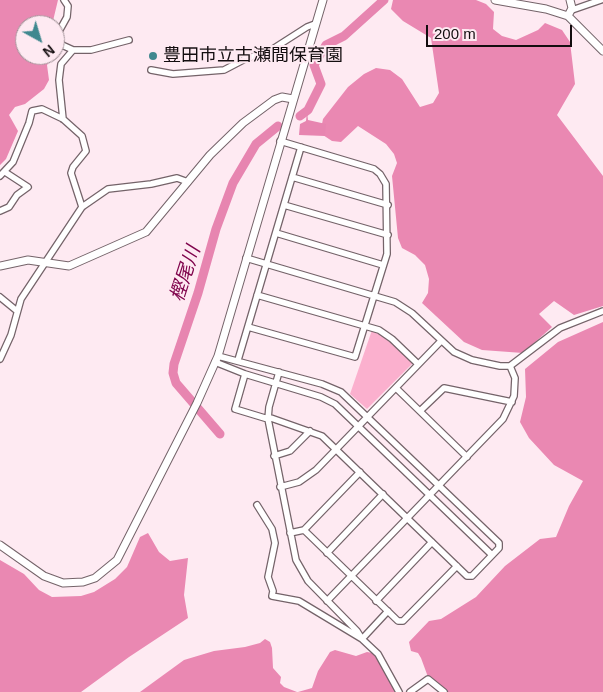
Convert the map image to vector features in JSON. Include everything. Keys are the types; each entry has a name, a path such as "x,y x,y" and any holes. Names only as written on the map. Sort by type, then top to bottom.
{"street":[{"path":"64,0 68,6 67,17 57,38 62,45 73,50 101,49 129,40"},
{"path":"0,545 52,580 63,583 83,582 95,578 117,560 178,440 216,359 323,0"},
{"path":"495,0 519,2 570,13 601,0 603,4"},
{"path":"570,0 570,13 603,51"},
{"path":"151,70 173,74 224,70 245,59 268,52 307,27 315,24"},
{"path":"73,50 62,64 60,80 63,119 65,123 80,133 86,150 73,167 71,173 82,207"},
{"path":"0,266 20,261 45,262 69,266 146,232 216,148 255,112 278,98 293,99"},
{"path":"0,176 6,172 13,162 34,109 42,109 63,119"},
{"path":"248,327 354,357 357,356 383,266 388,235 388,205 386,184 378,172 280,141"},
{"path":"238,360 301,147"},
{"path":"0,211 9,207 17,195 28,187 6,172"},
{"path":"292,177 388,205"},
{"path":"0,359 11,335 17,310 26,290 82,207 108,188 147,185 177,178 188,182"},
{"path":"284,205 388,235"},
{"path":"276,233 383,266"},
{"path":"246,258 375,295 402,306 457,354 472,360 500,366 510,366 560,328 603,311"},
{"path":"257,294 387,334 418,364"},
{"path":"0,296 17,310"},
{"path":"280,487 304,480 441,341"},
{"path":"216,359 238,360 336,389 368,416 499,543 499,548 470,577 322,436 310,430 235,409 244,374"},
{"path":"216,359 244,374 329,400 359,425 492,555"},
{"path":"327,601 503,419 512,402 515,383 510,366"},
{"path":"279,372 268,419 280,487 300,571 357,631 362,639"},
{"path":"396,388 467,457"},
{"path":"420,412 444,388 512,402"},
{"path":"274,456 290,451 310,430"},
{"path":"290,534 304,530 360,472"},
{"path":"327,553 383,494"},
{"path":"256,505 272,529 275,543 268,577 273,591 272,596 299,601 362,639 378,654 399,692"},
{"path":"304,530 398,621 403,621 457,566"},
{"path":"376,601 432,542"},
{"path":"362,639 388,611"},
{"path":"410,692 428,679 444,692"}],"shaded area":[{"path":"0,0 58,0 54,15 15,15 15,65 47,65 49,80 44,89 25,104 15,107 9,115 18,131 6,159 0,165"},
{"path":"393,0 476,0 486,4 494,12 493,29 502,36 516,40 538,30 545,23 562,30 570,42 575,84 557,115 603,176 603,306 574,315 554,301 539,314 552,327 523,353 482,350 464,342 422,303 428,293 429,279 425,265 415,255 402,248 398,238 392,176 397,163 394,154 386,144 358,126 341,142 332,141 323,135 321,129 323,119 348,87 364,74 376,68 390,70 402,79 420,107 433,103 439,93 431,38 403,21 391,9"},
{"path":"307,112 308,120 326,124 325,136 299,135 300,124 306,121"},
{"path":"603,322 603,692 447,692 428,677 421,658 418,653 411,651 409,642 429,621 441,619 476,597 505,566 540,539 556,537 569,506 583,481 554,465 529,438 520,422 526,397 525,369 558,342"},
{"path":"372,330 384,335 414,362 367,409 350,394"},
{"path":"148,533 159,552 170,561 188,558 184,595 188,618 81,692 0,692 0,560 24,574 39,590 52,597 81,596 94,592 115,579 127,567 140,537"},
{"path":"265,639 270,642 273,668 281,677 280,683 284,687 297,692 140,692 184,660 214,651 245,647 260,643"},
{"path":"335,650 356,656 367,652 373,653 397,692 298,692 312,688 318,671 330,652"}],"waterway":[{"name":"樫尾川","path":"300,116 308,110 321,84 314,65 326,45 344,36 384,0"},
{"name":"樫尾川","path":"220,434 176,383 173,373 174,364 198,293 216,229 233,183 256,144 278,126"}],"place":[{"name":"豊田市立古瀬間保育園","path":"153,56"}]}
